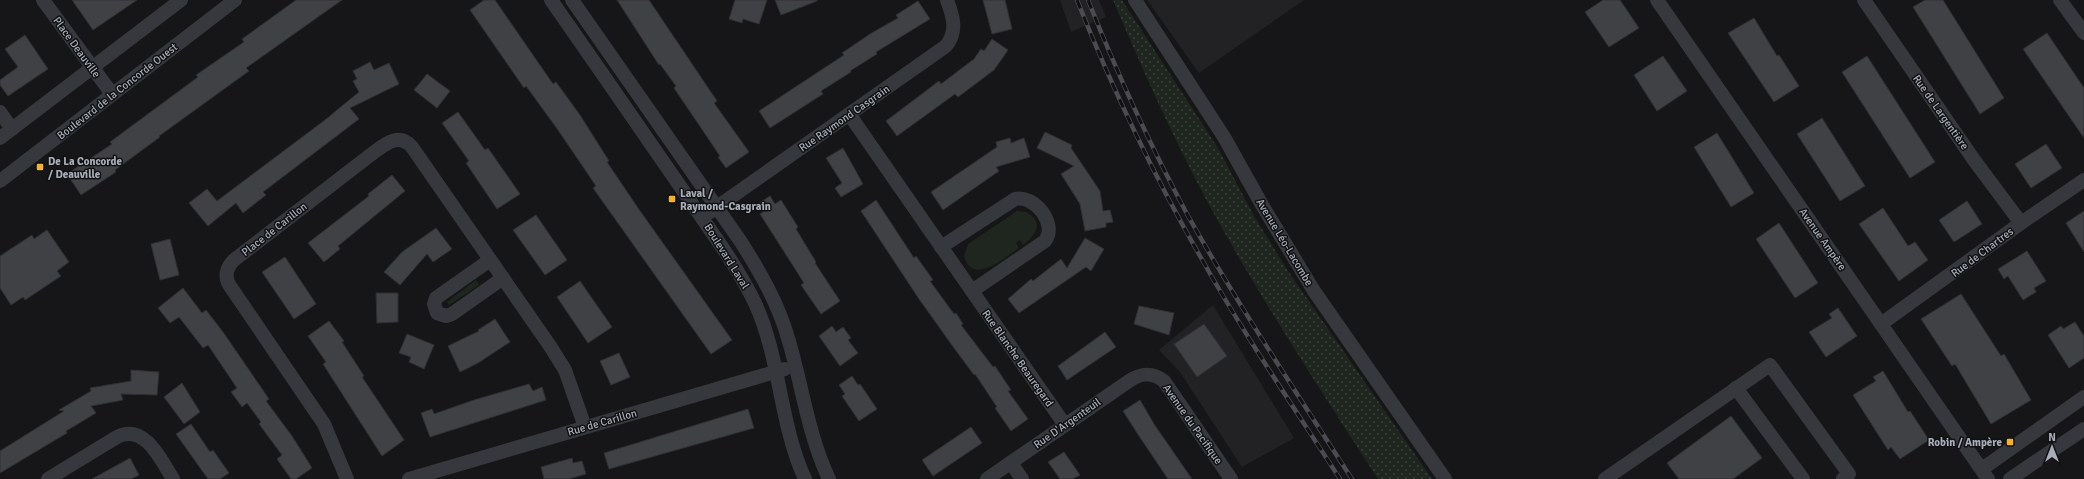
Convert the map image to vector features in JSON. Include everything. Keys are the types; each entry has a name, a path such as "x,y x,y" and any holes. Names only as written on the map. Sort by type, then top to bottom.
{"street":[{"name":"Place Deauville","path":"43,0 112,94"},
{"path":"0,138 182,0"},
{"name":"Boulevard de la Concorde Ouest","path":"0,181 235,0"},
{"name":"Boulevard Laval","path":"551,0 735,266 750,293 769,339 778,372 780,394 785,417 795,454 805,479"},
{"name":"Boulevard Laval","path":"572,0 745,248 768,289 785,330 817,451 829,479"},
{"name":"Rue Raymond Casgrain","path":"702,218 946,46 952,39 954,25 948,0"},
{"name":"Avenue Léo-Lacombe","path":"1135,0 1224,137 1262,205 1314,291 1445,479"},
{"name":"Avenue Ampère","path":"1657,0 1985,474"},
{"name":"Rue de Largentière","path":"1864,0 1974,160 2021,223"},
{"path":"2060,0 2084,33"},
{"path":"0,112 12,129"},
{"name":"Rue Blanche Beauregard","path":"849,114 1065,425"},
{"name":"Place de Carillon","path":"347,479 324,424 228,283 226,275 228,267 234,260 373,153 390,141 397,139 404,140 412,147 565,370 585,427"},
{"name":"Rue de Chartres","path":"1881,324 2021,223 2084,180"},
{"path":"941,247 1015,199 1026,198 1033,201 1038,208 1049,225 1050,232 1045,241 972,291"},
{"path":"490,260 436,298 434,304 437,313 446,316 452,314 503,278"},
{"path":"1605,479 1770,365 1849,474 1843,479"},
{"name":"Rue de Carillon","path":"409,479 796,367"},
{"name":"Rue D'Argenteuil","path":"987,479 1129,380 1138,376 1150,374"},
{"name":"Avenue du Pacifique","path":"1150,374 1160,378 1167,385 1231,479"},
{"path":"1736,388 1803,479"},
{"path":"1985,474 2084,397"},
{"path":"2010,479 2084,428"},
{"path":"48,479 118,437 130,433 139,435 147,440 173,479"},
{"path":"1011,463 1022,479"}],"shaded area":[{"path":"1060,0 1099,0 1106,17 1071,32"},
{"path":"1113,0 1122,0 1218,148 1254,216 1288,271 1432,479 1378,479 1269,308 1208,203 1158,103"},
{"path":"1147,0 1304,0 1199,73"},
{"path":"1017,211 1026,212 1035,220 1037,224 1035,233 1032,237 1023,245 1020,240 1016,243 1019,248 990,267 974,269 968,265 964,256 968,244"},
{"path":"476,280 479,285 449,305 447,302"},
{"path":"1213,305 1294,438 1242,467 1180,372 1159,350"}],"building":[{"path":"72,0 137,0 93,30"},
{"path":"296,0 342,0 246,68 249,71 159,136 160,137 115,170 116,172 81,195 67,174 112,144 110,142 198,77 196,75 244,42 242,39"},
{"path":"484,0 495,0 553,84 556,82 580,115 609,161 607,162 638,208 732,340 711,354 593,188 596,186 558,130 526,86 524,88 470,10"},
{"path":"617,0 649,0 717,101 714,103 749,152 726,168 718,157 720,156 674,88 676,86 660,64 659,65"},
{"path":"735,0 767,0 759,24 743,19 742,23 729,19"},
{"path":"775,0 817,0 817,1 781,15"},
{"path":"983,0 1005,0 1012,29 992,34"},
{"path":"1603,0 1620,0 1639,28 1609,47 1585,12"},
{"path":"1925,0 1943,0 2004,98 1980,114 1913,7"},
{"path":"918,1 930,19 876,52 877,54 821,91 823,94 770,128 759,111 844,55 842,53 870,34 898,18 896,15"},
{"path":"1754,18 1777,56 1779,55 1799,86 1774,102 1728,33"},
{"path":"2047,33 2084,88 2084,138 2023,49"},
{"path":"25,35 48,69 8,96 0,85 0,80 18,67 5,49"},
{"path":"992,39 1008,50 994,70 958,97 955,94 897,136 886,121 939,81 941,84 974,59 981,49 984,51"},
{"path":"1663,56 1687,91 1657,111 1634,75"},
{"path":"1867,56 1935,162 1910,178 1842,72"},
{"path":"370,62 374,70 389,63 399,84 350,108 359,119 263,192 266,195 243,213 236,203 208,226 189,203 207,189 217,201 325,120 359,92 353,81 357,79 353,71"},
{"path":"427,74 450,91 437,108 414,90"},
{"path":"458,112 485,150 488,148 520,194 497,209 466,163 469,161 442,123"},
{"path":"1822,118 1865,186 1840,201 1797,134"},
{"path":"1045,132 1072,145 1071,148 1100,191 1103,211 1110,210 1113,222 1106,223 1106,227 1085,231 1080,204 1061,174 1074,166 1037,148"},
{"path":"1717,133 1754,193 1731,207 1694,147"},
{"path":"1010,138 1011,143 1024,138 1030,157 996,167 999,171 943,210 931,192 997,147 996,142"},
{"path":"2046,144 2062,168 2031,188 2015,164"},
{"path":"843,148 863,184 841,197 835,188 842,183 826,158"},
{"path":"392,175 405,191 338,246 340,249 324,262 308,243 369,196 368,194"},
{"path":"770,196 775,204 781,200 798,227 796,229 816,262 815,263 840,301 821,314 801,285 804,283 760,214 764,211 759,203"},
{"path":"876,200 914,258 916,256 933,280 930,281 954,314 956,313 963,324 961,325 993,367 995,366 1011,390 1008,391 1028,419 1011,431 995,408 997,407 975,374 974,375 919,299 861,211"},
{"path":"1967,201 1982,224 1954,242 1939,220"},
{"path":"1883,208 1908,246 1915,242 1928,260 1899,281 1859,224"},
{"path":"2084,211 2084,252 2066,223"},
{"path":"536,215 567,260 545,275 513,230"},
{"path":"1779,223 1818,283 1795,298 1756,239"},
{"path":"436,228 452,249 433,262 427,254 400,285 384,272 402,252"},
{"path":"47,230 69,262 57,271 61,276 25,300 23,297 11,305 0,288 0,256 32,235 34,239"},
{"path":"1085,238 1104,249 1091,271 1086,267 1019,313 1008,299 1031,279 1033,281 1061,259 1067,268"},
{"path":"170,239 179,275 160,280 151,244"},
{"path":"2027,251 2046,281 2034,288 2036,292 2023,300 2008,276 2004,279 1998,269"},
{"path":"285,257 316,304 294,319 262,272"},
{"path":"580,281 612,327 588,343 557,297"},
{"path":"183,288 202,313 206,310 223,332 269,399 266,401 292,436 312,468 296,479 291,479 277,459 282,455 259,424 261,422 247,403 242,407 231,392 237,388 208,345 203,348 179,317 170,323 158,308"},
{"path":"376,293 398,293 398,322 377,323"},
{"path":"1961,294 2001,356 2004,354 2031,400 1991,424 1955,364 1952,366 1921,319"},
{"path":"1139,306 1174,313 1169,335 1134,324"},
{"path":"1838,308 1857,336 1826,357 1809,332 1832,318 1829,314"},
{"path":"495,319 510,342 478,363 460,372 448,346 479,331 478,330"},
{"path":"329,321 344,341 342,342 364,376 362,377 404,440 382,456 323,364 326,362 308,336"},
{"path":"2075,322 2084,336 2084,358 2069,368 2048,335 2061,326 2063,329"},
{"path":"1204,324 1227,356 1197,377 1174,344"},
{"path":"832,326 836,332 843,327 851,338 848,340 858,353 840,366 819,336"},
{"path":"1105,332 1116,347 1067,380 1058,366"},
{"path":"407,334 434,345 424,369 409,362 411,357 399,353"},
{"path":"619,353 630,377 611,385 600,361"},
{"path":"131,370 159,372 157,395 121,394 123,400 91,406 96,413 66,431 67,433 0,473 0,451 64,411 59,410 91,391 90,388 131,381"},
{"path":"1883,371 1908,412 1910,411 1929,440 1900,459 1891,447 1888,450 1853,395 1876,381 1873,377"},
{"path":"852,376 858,385 860,384 877,409 859,421 842,396 845,394 839,385"},
{"path":"182,383 200,412 184,424 164,397"},
{"path":"529,384 533,391 542,387 546,400 430,437 421,413 432,409 434,414 474,400"},
{"path":"1140,400 1154,424 1192,479 1168,479 1139,436 1123,411"},
{"path":"748,409 754,428 609,469 604,453"},
{"path":"1731,416 1762,458 1733,479 1679,479 1667,463"},
{"path":"191,424 210,452 213,450 229,473 220,479 208,479 176,434"},
{"path":"971,427 982,443 933,476 922,460"},
{"path":"1064,452 1080,475 1073,479 1060,479 1048,462"},
{"path":"130,458 139,475 131,479 92,479"},
{"path":"572,458 573,463 582,461 586,474 569,479 544,479 541,467"}],"railway":[{"path":"1077,0 1104,66 1134,130 1183,225 1216,285 1340,479"},
{"path":"1088,0 1110,55 1134,108 1187,214 1247,315 1352,479"}],"place":[{"name":"De La Concorde / Deauville","path":"40,167"},
{"name":"Laval / Raymond-Casgrain","path":"672,199"},
{"name":"Robin / Ampère","path":"2010,442"}]}
